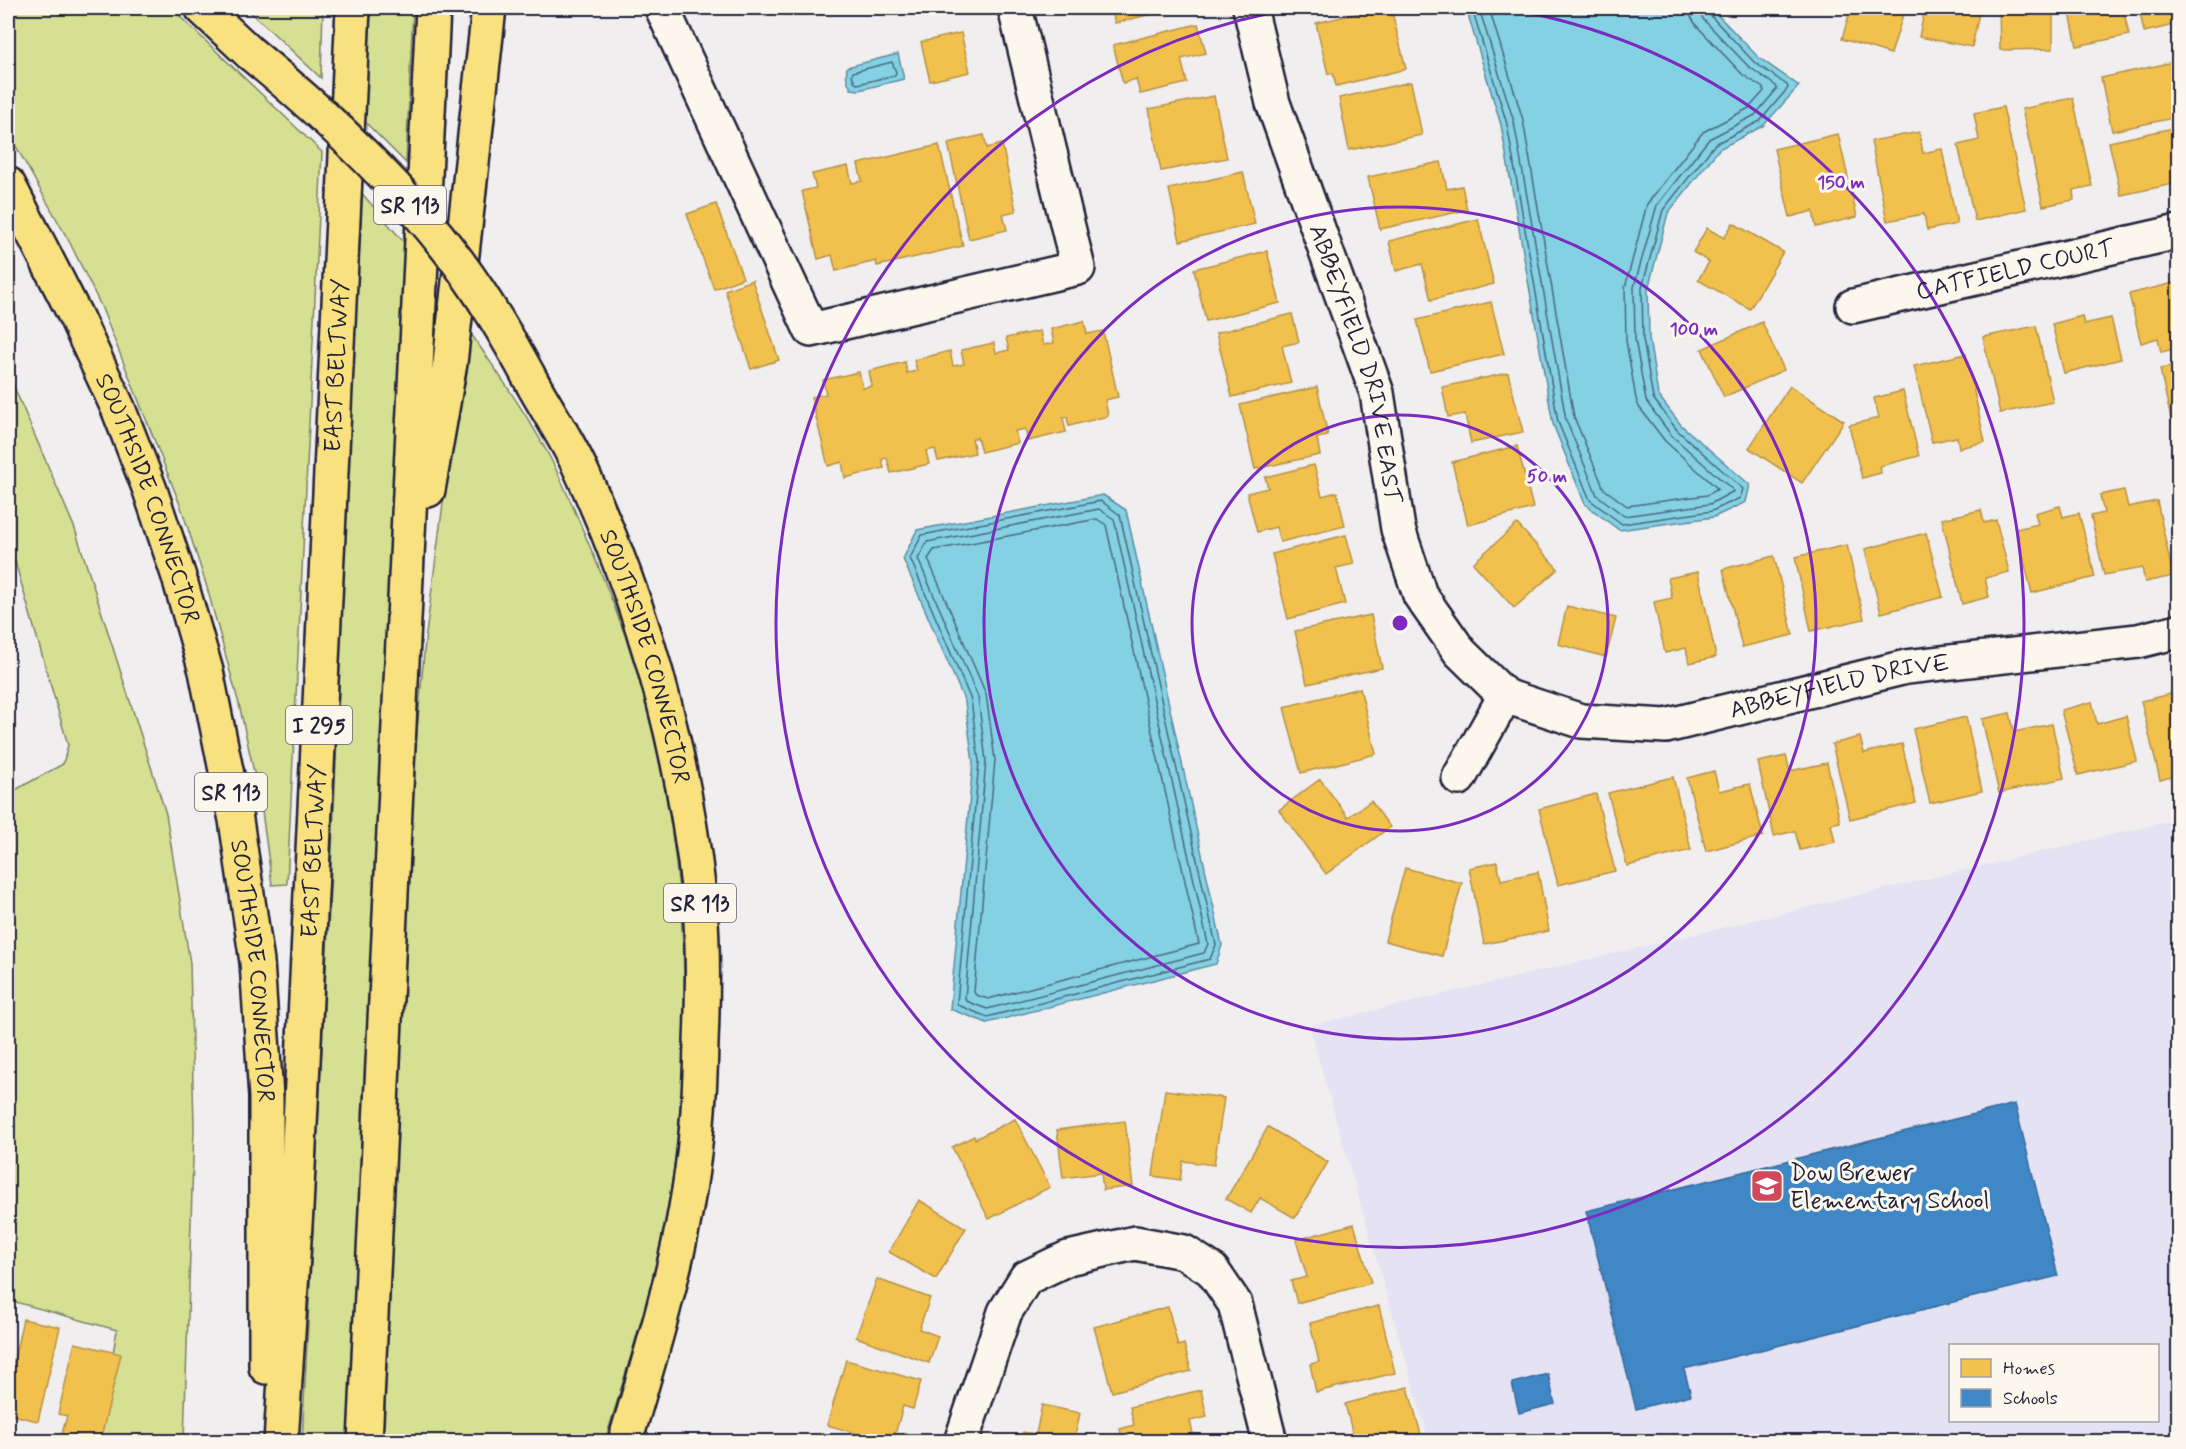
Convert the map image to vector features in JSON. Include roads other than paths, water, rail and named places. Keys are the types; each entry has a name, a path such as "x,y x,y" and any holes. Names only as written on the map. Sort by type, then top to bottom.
{"highway":[{"name":"SOUTHSIDE CONNECTOR","path":"202,8 250,53 301,94 399,191 469,278 506,333 579,465 626,574 659,678 687,816 699,896 703,974 700,1106 688,1194 670,1290 625,1442"},
{"name":"EAST BELTWAY","path":"281,1442 298,1173 353,8"},
{"path":"365,1442 433,8"},
{"path":"403,634 450,363 489,8"},
{"name":"SOUTHSIDE CONNECTOR","path":"8,184 75,315 118,408 150,490 179,577 206,671 236,820 258,973 266,1096 266,1442"}],"street":[{"path":"662,8 811,330 1078,268 1015,8"},
{"name":"ABBEYFIELD DRIVE EAST","path":"1250,8 1273,103 1377,393 1398,529 1420,595 1460,652 1505,696"},
{"name":"CATFIELD COURT","path":"1853,306 2178,232"},
{"name":"ABBEYFIELD DRIVE","path":"1505,696 1581,721 1666,726 1906,667 2138,641 2178,631"},
{"path":"1459,778 1505,696"},
{"path":"961,1442 1005,1312 1026,1278 1068,1258 1135,1244 1184,1252 1212,1270 1236,1305 1270,1442"}],"water":[{"path":"1466,8 1711,8 1758,57 1799,86 1763,126 1719,149 1668,213 1648,289 1649,338 1658,395 1681,425 1750,485 1746,502 1714,517 1619,530 1585,504 1553,424 1501,125"},
{"path":"898,54 904,79 859,90 851,89 847,78 847,67"},
{"path":"1103,495 1126,510 1222,945 1216,964 987,1023 950,1009 973,763 965,702 903,559 917,530"}],"place":[{"name":"Dow Brewer Elementary School","path":"1767,1186"}]}
